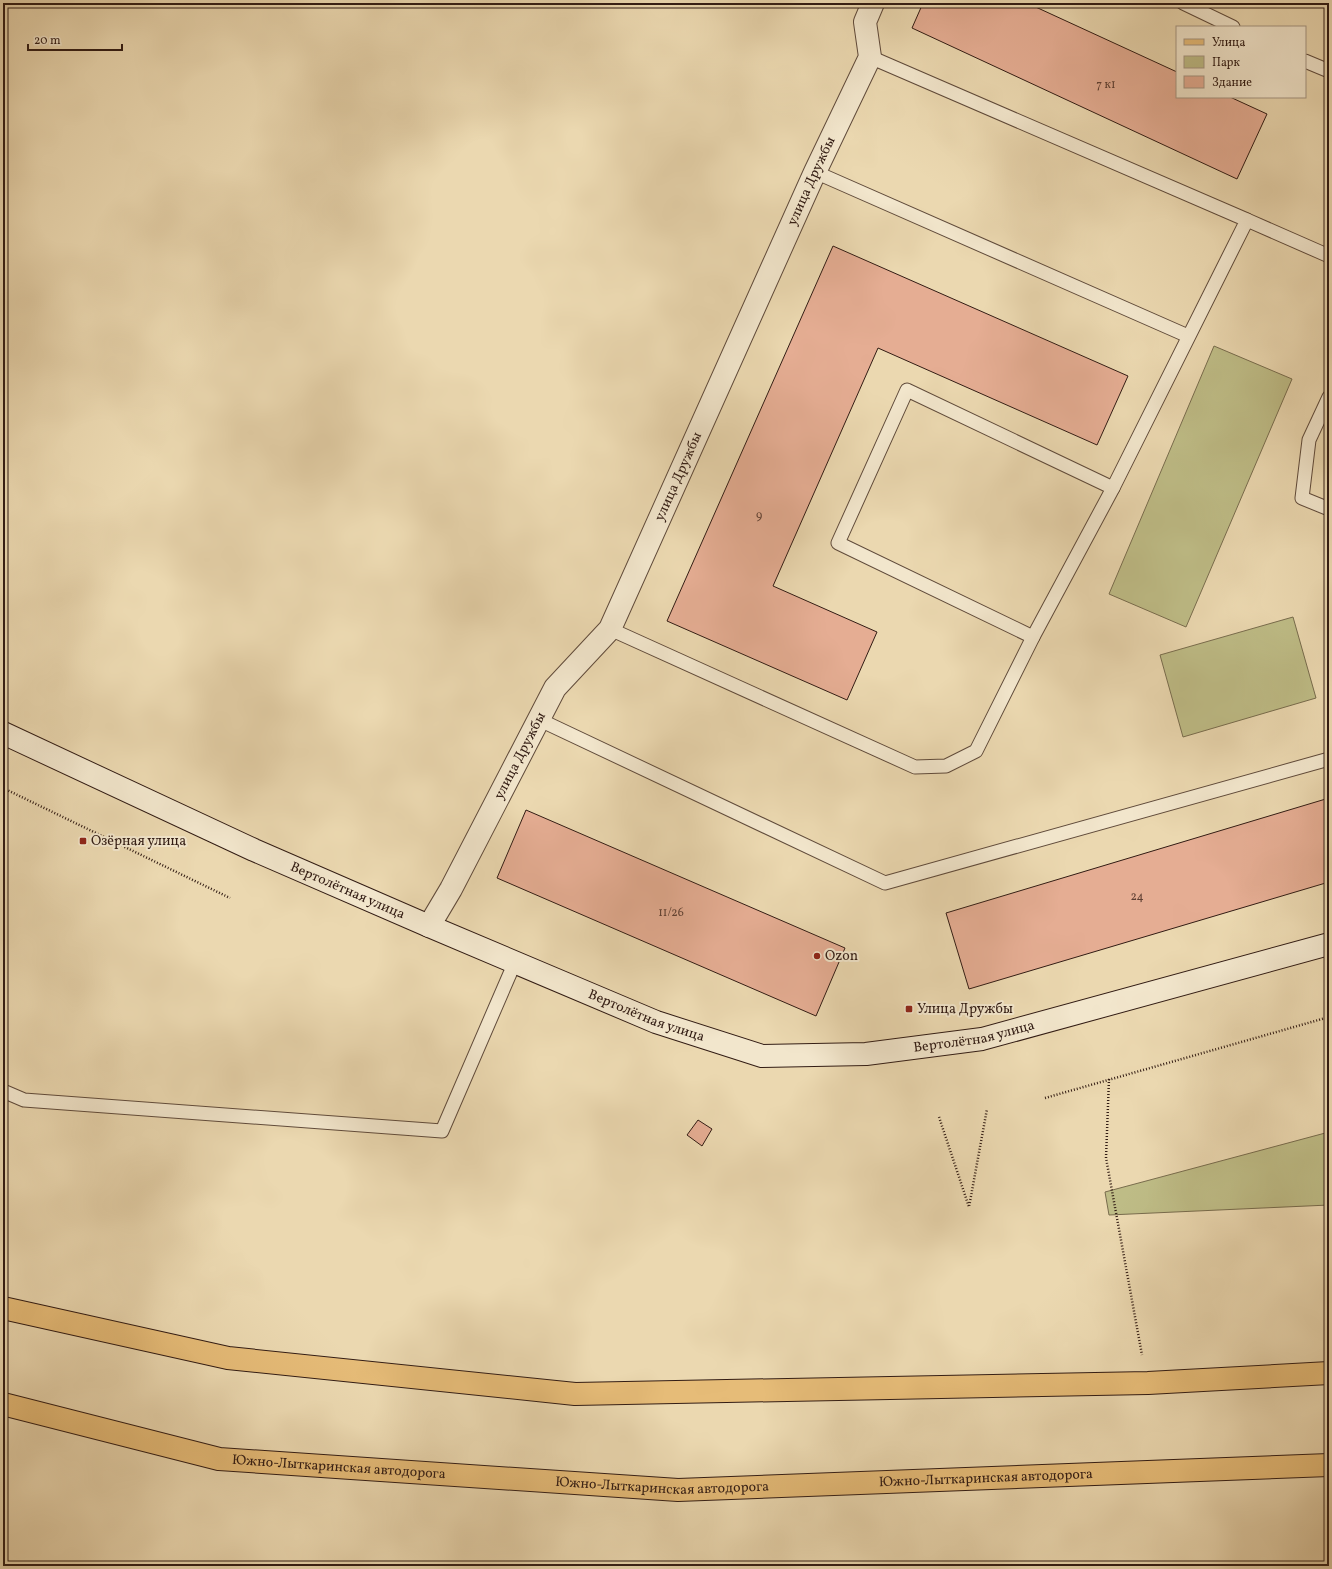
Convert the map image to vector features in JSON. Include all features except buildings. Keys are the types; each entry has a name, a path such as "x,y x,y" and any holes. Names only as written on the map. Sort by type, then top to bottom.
{"main road":[{"path":"3,1308 228,1358 575,1394 1148,1383 1329,1373"},
{"name":"Южно-Лыткаринская автодорога","path":"3,1404 219,1459 678,1490 1329,1465"}],"street":[{"path":"870,57 865,22 873,3"},
{"name":"улица Дружбы","path":"429,926 451,889 522,750 540,720 555,688 610,629 815,172 870,57"},
{"name":"Вертолётная улица","path":"3,733 254,850 429,926 656,1022 762,1056 859,1054 982,1039 1329,944"}],"lane":[{"path":"1182,3 1231,26"},
{"path":"870,57 1329,256"},
{"path":"1306,61 1329,70"},
{"path":"815,172 1188,336"},
{"path":"610,629 915,767 946,766 976,751 1034,637 1113,488 1247,220"},
{"path":"1034,637 838,543 907,390 1113,488"},
{"path":"1329,397 1309,440 1302,498 1329,509"},
{"path":"540,720 885,883 1329,759"},
{"path":"3,1091 24,1100 442,1131 515,962"}],"path":[{"path":"1322,3 1329,14"},
{"path":"3,788 230,898"},
{"path":"1045,1098 1329,1017"},
{"path":"1109,1079 1106,1158 1148,1383"},
{"path":"939,1117 969,1207 987,1109"}],"green space":[{"path":"1214,346 1292,379 1186,627 1109,594"},
{"path":"1293,617 1316,698 1183,737 1160,655"},
{"path":"1329,1132 1329,1205 1109,1215 1105,1192"}],"place":[{"name":"Озёрная улица","path":"83,841"},
{"name":"Ozon","path":"817,956"},
{"name":"Улица Дружбы","path":"909,1009"}]}
